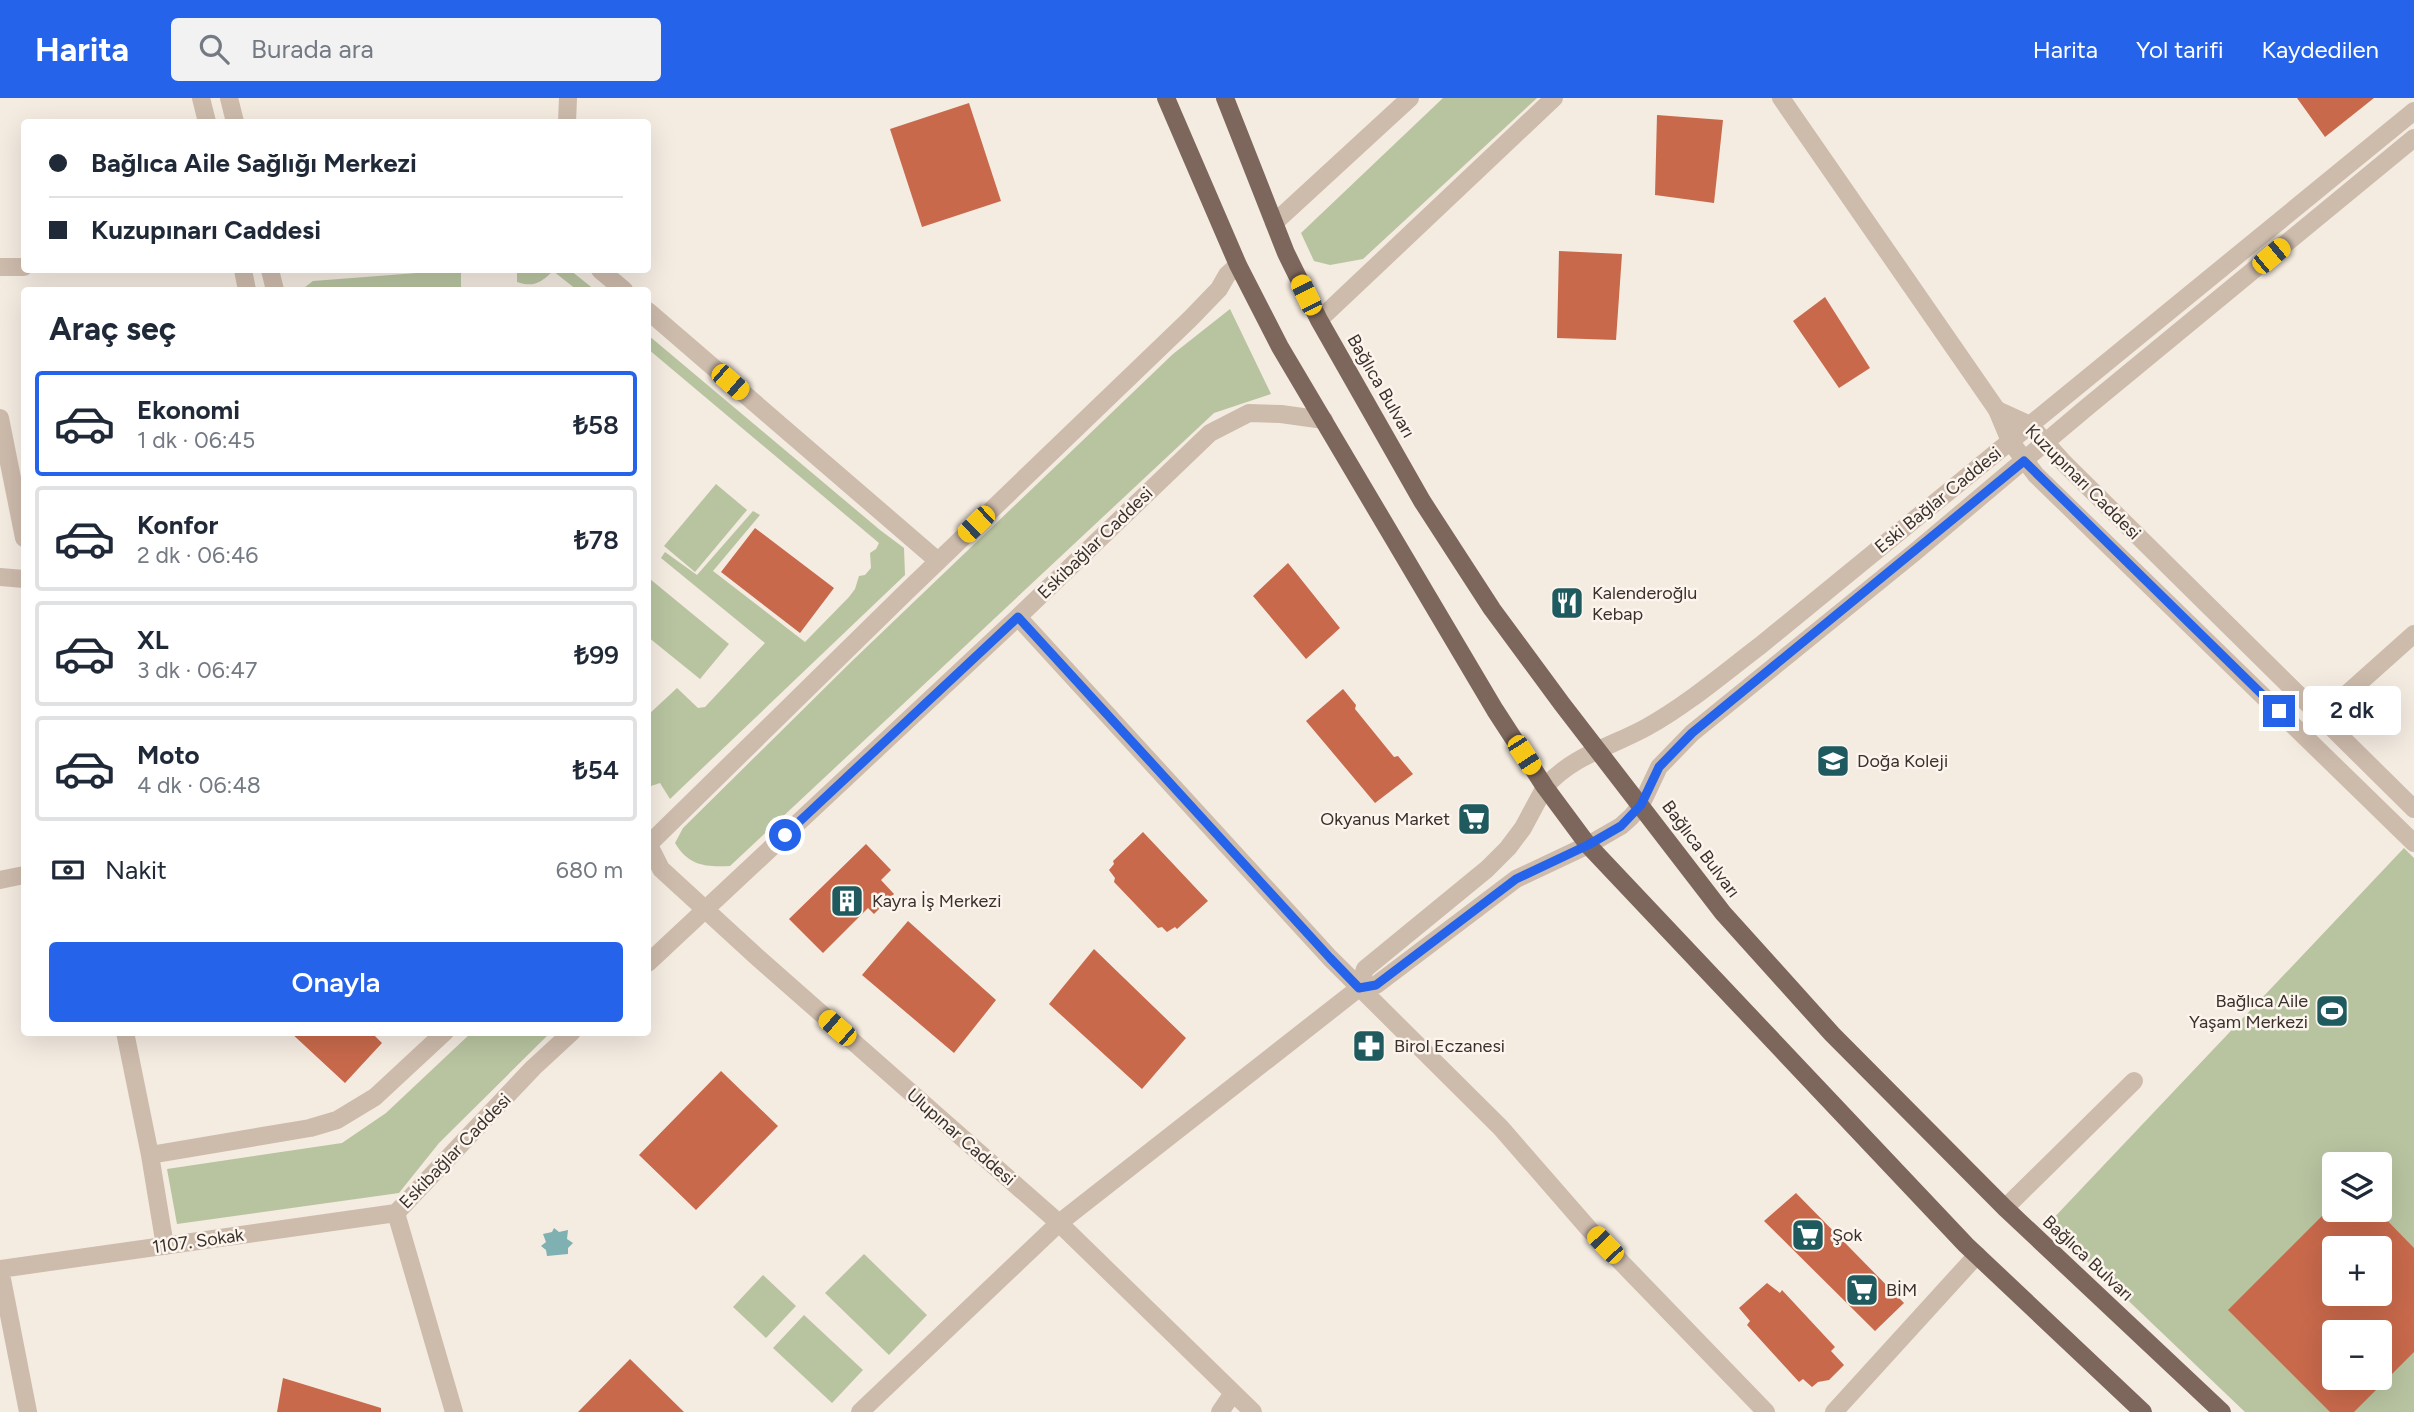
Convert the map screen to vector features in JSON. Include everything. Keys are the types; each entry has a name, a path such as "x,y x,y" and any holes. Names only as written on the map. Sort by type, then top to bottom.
{"main road":[{"path":"1166,98 1238,265 1280,348 1488,698 1545,787 1588,845 1977,1255 2143,1412"},
{"name":"Bağlıca Bulvarı","path":"1224,98 1274,223 1319,320 1422,501 1485,598 1562,704 1723,913 1832,1034 2005,1208 2222,1412"}],"street":[{"path":"201,98 206,119"},
{"path":"229,98 234,119"},
{"path":"567,119 568,98"},
{"path":"1274,223 1409,98"},
{"path":"1319,320 1554,98"},
{"path":"1781,98 1997,410"},
{"name":"Eski Bağlar Caddesi","path":"1359,988 1365,969 1487,869 1508,848 1557,772 1598,748 1645,728 1761,645 2414,111"},
{"path":"860,1412 1059,1223 1359,988 1376,985 1516,879 1621,826 1641,805 1659,767 1692,733 2414,138"},
{"path":"651,841 1191,319 1238,265"},
{"path":"0,267 21,267"},
{"path":"604,273 620,287"},
{"path":"651,314 938,561"},
{"name":"Kuzupınarı Caddesi","path":"1997,410 2029,425 2044,443 2414,809"},
{"name":"Kuzupınarı Caddesi","path":"1997,410 2010,441 2024,461 2414,843"},
{"name":"Eskibağlar Caddesi","path":"651,960 1018,617 1210,433 1249,413 1281,414 1324,421"},
{"path":"0,418 21,523"},
{"path":"0,577 21,579"},
{"path":"1018,617 1359,988 1500,1128 1589,1229 1766,1412"},
{"path":"2320,717 2414,634"},
{"name":"Ulupınar Caddesi","path":"654,868 1059,1223 1253,1412"},
{"path":"0,880 21,876"},
{"path":"126,1036 165,1246"},
{"path":"150,1155 310,1128 337,1120 375,1097 441,1036"},
{"name":"Eskibağlar Caddesi","path":"454,1412 396,1213 533,1068 568,1036"},
{"path":"2005,1208 2134,1081"},
{"name":"1107. Sokak","path":"0,1269 396,1213"},
{"path":"1834,1412 1977,1255"},
{"path":"0,1269 27,1412"},
{"path":"1220,1412 1233,1394"}],"green space":[{"path":"1443,98 1537,98 1363,259 1330,265 1314,261 1301,233"},
{"path":"417,273 461,273 461,287 305,287 313,281"},
{"path":"517,273 551,273 537,283 517,282"},
{"path":"556,273 574,273 591,287 573,287"},
{"path":"1230,309 1271,394 1214,413 730,866 698,863 680,851 675,843 683,828 851,662 1173,354"},
{"path":"651,338 904,548 905,575 670,799 660,783 651,786 651,712 677,688 698,708 705,707 765,643 661,558 665,552 697,575 753,511 760,515 713,571 805,642 849,597 859,576 865,575 871,568 870,553 879,543 651,352"},
{"path":"716,484 747,510 695,572 664,546"},
{"path":"651,580 729,644 700,679 651,639"},
{"name":"Bağlıca Aile Yaşam Merkezi","path":"2404,848 2414,858 2414,1412 2245,1412 2048,1224"},
{"path":"468,1036 547,1036 439,1143 399,1193 177,1224 167,1169 342,1143 386,1113"},
{"path":"864,1254 927,1315 889,1355 825,1293"},
{"path":"763,1275 796,1306 766,1338 733,1307"},
{"path":"804,1315 863,1370 832,1403 773,1348"}],"water":[{"path":"554,1228 559,1232 568,1230 567,1239 573,1243 568,1248 568,1254 547,1256 546,1250 541,1246 546,1242 543,1234 552,1232"}],"building":[{"path":"2297,98 2374,98 2325,137"},
{"path":"969,103 1001,201 922,227 890,129"},
{"path":"1657,115 1723,120 1714,203 1655,195"},
{"path":"1559,251 1622,254 1616,340 1557,338"},
{"path":"1825,297 1870,368 1839,388 1793,321"},
{"path":"755,528 834,588 800,633 721,572"},
{"path":"1288,563 1340,628 1306,659 1253,596"},
{"path":"1343,689 1356,705 1355,709 1394,757 1398,756 1413,774 1375,803 1306,721"},
{"path":"1143,832 1208,901 1177,929 1175,927 1167,932 1162,927 1158,928 1114,882 1115,878 1109,870 1114,864 1113,861"},
{"name":"Kayra İş Merkezi","path":"866,844 891,870 881,880 894,894 874,914 868,908 823,953 789,919"},
{"path":"908,921 996,1000 954,1053 862,975"},
{"path":"1094,949 1186,1038 1142,1089 1049,1004"},
{"path":"294,1036 375,1036 382,1043 345,1083"},
{"path":"721,1071 778,1126 696,1210 639,1155"},
{"path":"1796,1193 1904,1303 1875,1331 1764,1221"},
{"path":"2322,1216 2322,1222 2389,1222 2414,1248 2414,1352 2392,1374 2392,1320 2322,1320 2322,1390 2376,1390 2354,1412 2330,1412 2228,1310"},
{"path":"1767,1283 1780,1293 1782,1290 1835,1347 1831,1351 1844,1365 1829,1380 1818,1382 1812,1387 1803,1379 1799,1382 1747,1325 1750,1321 1739,1308"},
{"path":"630,1359 684,1412 578,1412"},
{"path":"283,1378 381,1408 381,1412 277,1412"}],"place":[{"name":"Kalenderoğlu Kebap","path":"1567,603"},
{"name":"Doğa Koleji","path":"1833,761"},
{"name":"Okyanus Market","path":"1474,819"},
{"name":"Kayra İş Merkezi","path":"847,901"},
{"name":"Bağlıca Aile Yaşam Merkezi","path":"2332,1011"},
{"name":"Birol Eczanesi","path":"1369,1046"},
{"name":"Şok","path":"1808,1235"},
{"name":"BİM","path":"1862,1290"}],"route":[{"path":"785,835 1018,617 1359,988 1376,985 1516,879 1621,826 1641,805 1659,767 1692,733 2024,461 2279,711"}]}
